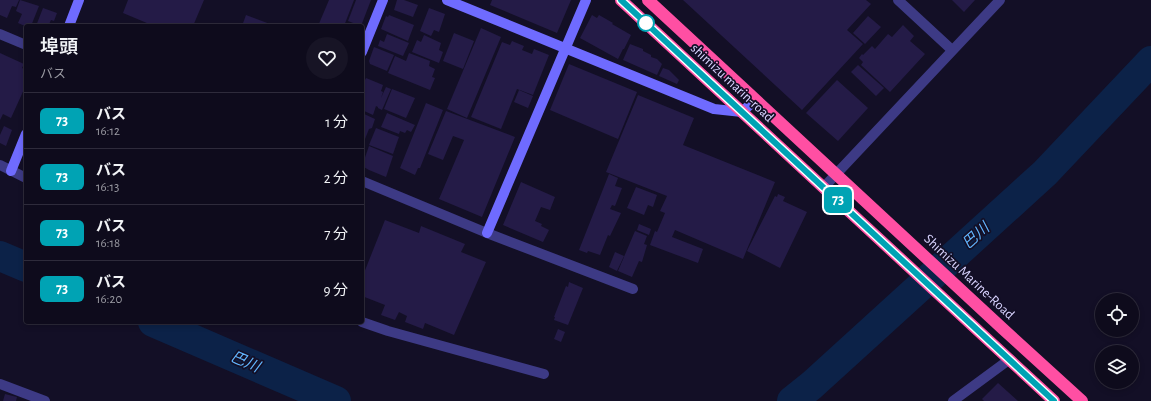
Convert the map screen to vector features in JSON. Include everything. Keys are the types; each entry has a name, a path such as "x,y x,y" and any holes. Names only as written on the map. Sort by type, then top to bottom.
{"highway":[{"name":"shimizu marin-road","path":"621,0 824,187"},
{"name":"shimizu marin-road","path":"648,0 836,174"},
{"name":"Shimizu Marine-Road","path":"836,174 1082,401"},
{"path":"824,187 1054,401"}],"street":[{"path":"70,24 79,0"},
{"path":"364,47 383,0"},
{"path":"447,0 714,109 742,112 755,100"},
{"path":"487,233 564,47 586,0"},
{"path":"898,0 952,50"},
{"path":"824,187 1000,0"},
{"path":"0,34 24,44"},
{"path":"11,171 24,139"},
{"path":"0,165 24,177"},
{"path":"364,182 487,233 633,289"},
{"path":"364,323 395,333 544,374"},
{"path":"953,401 1010,360"},
{"path":"0,384 45,401"}],"building":[{"path":"0,0 19,0 16,7 12,6 7,18 0,15"},
{"path":"20,0 39,6 32,24 24,24 24,26 18,23 22,14 16,11"},
{"path":"128,0 204,0 194,24 149,24 123,13"},
{"path":"329,0 354,0 345,24 319,24"},
{"path":"356,0 371,0 362,24 356,24 348,21"},
{"path":"397,0 404,0 418,5 413,17 394,10"},
{"path":"492,0 571,0 557,33 490,5"},
{"path":"683,0 866,0 871,4 847,30 863,44 802,110"},
{"path":"952,0 975,0 964,12"},
{"path":"43,8 57,13 54,21 51,20 49,24 37,24"},
{"path":"429,8 445,14 439,32 434,30 431,36 420,31"},
{"path":"246,15 270,24 243,24"},
{"path":"389,15 414,25 408,41 381,29 386,16 388,17"},
{"path":"592,15 597,18 599,15 631,35 618,59 580,38"},
{"path":"868,16 881,27 865,44 853,33"},
{"path":"903,25 914,36 910,41 925,54 890,92 861,65 863,62 859,58 872,46 875,49 888,34 892,37"},
{"path":"481,28 501,37 467,118 447,109"},
{"path":"454,33 474,41 463,69 443,61"},
{"path":"387,34 409,43 403,56 378,46 380,40 384,42"},
{"path":"424,35 441,43 439,50 443,52 439,63 412,52 417,40 421,42"},
{"path":"512,41 524,46 522,50 532,54 534,49 549,55 533,95 517,89 501,129 471,117 502,42 510,45"},
{"path":"630,44 643,49 643,51 651,55 651,57 657,59 662,64 657,75 623,60"},
{"path":"374,47 394,55 387,71 370,64 369,61"},
{"path":"0,53 24,64 22,68 24,69 24,89 11,118 3,114 0,120"},
{"path":"409,53 430,61 429,66 435,69 432,77 435,78 430,90 388,73 395,56 406,61"},
{"path":"569,64 637,92 618,139 550,110"},
{"path":"858,65 884,88 876,96 851,72"},
{"path":"663,68 669,70 679,80 677,84 659,76"},
{"path":"366,78 383,85 381,98 386,87 391,89 382,110 376,106 373,115 364,111 364,82"},
{"path":"837,80 868,108 838,141 806,113"},
{"path":"392,89 415,98 406,118 384,109"},
{"path":"519,90 533,96 528,108 514,102"},
{"path":"638,95 694,118 683,145 775,182 743,259 675,230 672,237 703,249 698,263 650,245 655,231 657,232 665,213 660,211 667,196 606,172"},
{"path":"426,103 443,110 420,168 418,168 415,175 400,168"},
{"path":"446,111 515,137 482,217 439,199 464,140 453,136 443,160 428,154"},
{"path":"387,113 415,125 411,132 407,130 405,133 400,131 399,134 381,127"},
{"path":"364,114 375,119 372,128 369,129 365,139"},
{"path":"4,126 12,130 6,146 0,143 0,135"},
{"path":"376,128 399,137 393,154 369,145"},
{"path":"369,146 393,156 386,177 364,167 364,160"},
{"path":"609,174 618,178 615,186 622,188 615,206 612,205 610,209 621,213 610,236 608,235 600,255 588,251 587,253 579,250"},
{"path":"521,182 555,197 550,210 541,207 535,221 542,224 541,226 549,230 543,242 503,225"},
{"path":"636,187 657,195 653,207 648,205 644,215 627,208"},
{"path":"778,194 785,197 783,201 807,212 780,268 747,251 775,196 777,197"},
{"path":"385,220 419,233 421,226 465,244 461,252 486,262 454,335 425,323 423,329 405,322 407,316 399,312 395,320 381,315 385,305 364,297 364,273"},
{"path":"639,224 651,229 649,235 637,230"},
{"path":"635,231 647,236 644,244 647,245 642,262 639,261 632,277 618,271"},
{"path":"615,252 624,256 617,271 609,267"},
{"path":"569,282 583,288 568,325 554,320 554,317"},
{"path":"558,329 565,332 561,342 554,339"},
{"path":"998,383 1018,401 984,401 982,399"},
{"path":"5,394 17,397 16,401 3,401"}],"waterway":[{"name":"巴川","path":"792,401 812,385 1045,173 1151,61"},
{"name":"巴川","path":"0,256 24,266"},
{"name":"巴川","path":"158,324 336,401"}],"bus line":[{"name":"73","path":"621,0 1054,401"}]}
